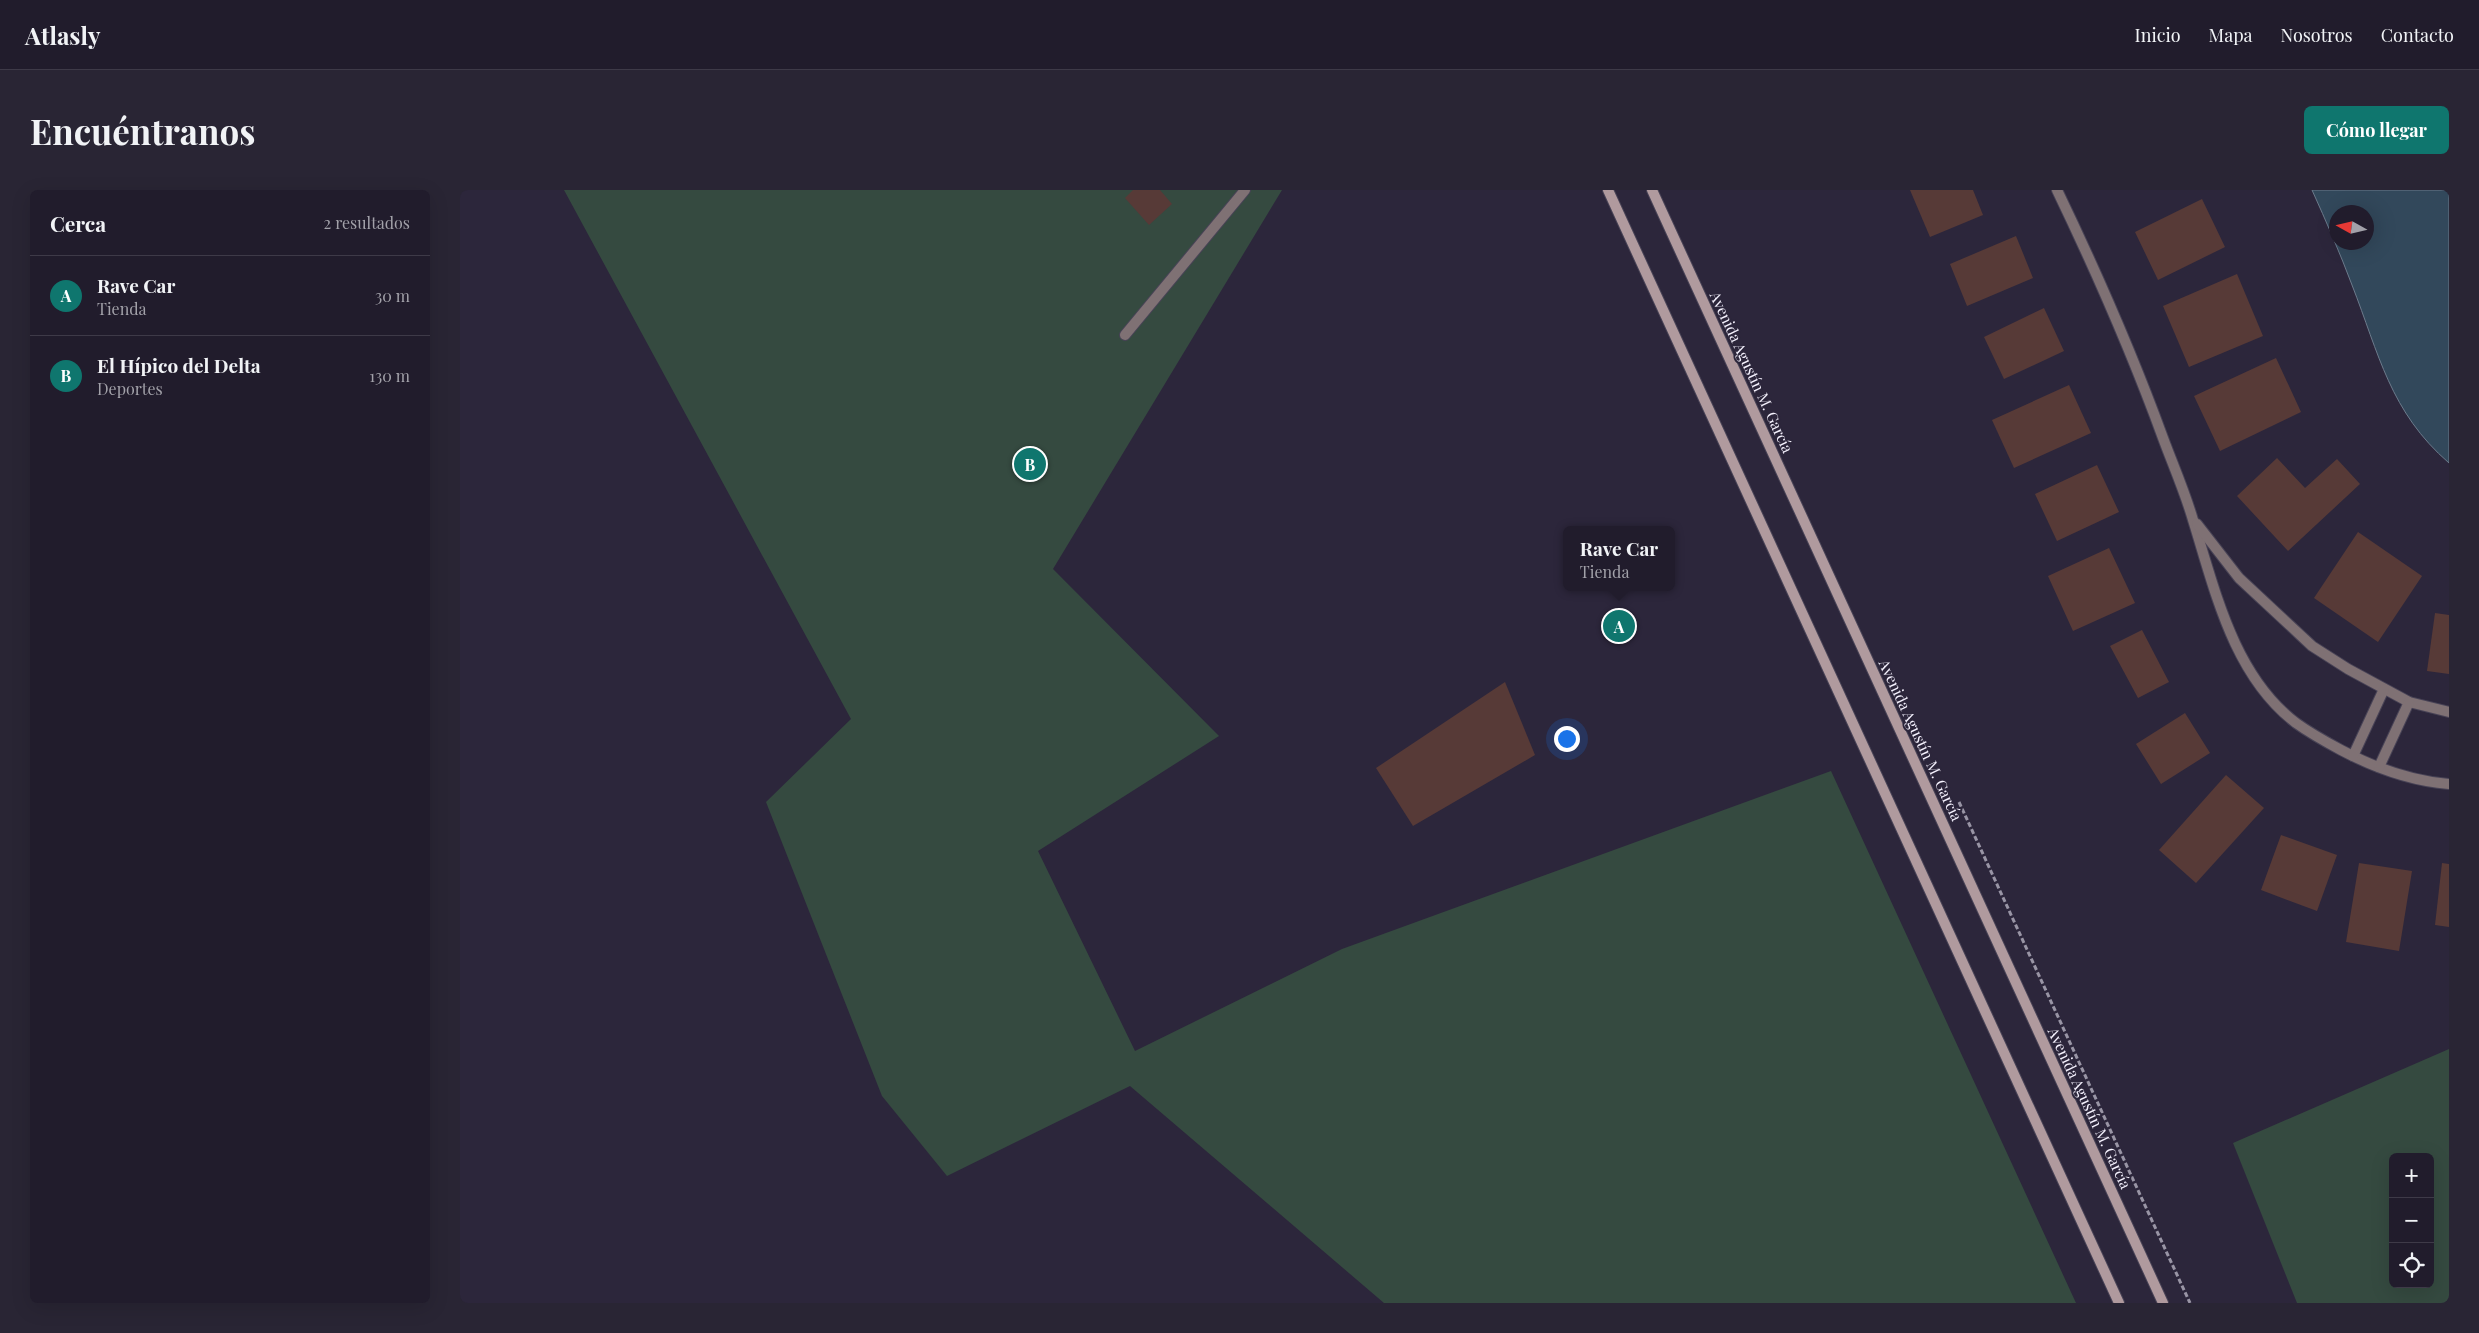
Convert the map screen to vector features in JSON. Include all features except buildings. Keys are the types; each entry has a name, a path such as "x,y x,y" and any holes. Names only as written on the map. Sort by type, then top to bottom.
{"main road":[{"path":"1608,190 2119,1303"},
{"name":"Avenida Agustín M. García","path":"1652,190 2163,1303"}],"street":[{"path":"1125,335 1245,190"},
{"path":"2058,190 2098,277 2157,420 2193,519 2226,625 2250,672 2274,701 2295,722 2353,756 2397,774 2449,784"},
{"path":"2193,519 2238,578 2312,646 2384,690 2409,702 2449,712"},
{"path":"2353,756 2384,690"},
{"path":"2379,767 2409,702"}],"green space":[{"path":"564,190 1282,190 1053,569 1219,736 1038,851 1135,1051 1342,949 1831,771 2076,1303 1384,1303 1130,1086 947,1176 882,1096 766,802 851,719"},
{"path":"2449,1049 2449,1303 2297,1303 2233,1143"}],"water":[{"path":"2312,190 2449,190 2449,463 2429,444 2413,423 2388,381 2338,250 2374,250 2374,205 2329,205 2329,229"}],"place":[{"name":"El Hípico del Delta","path":"1030,464"},
{"name":"Rave Car","path":"1619,626"}]}
